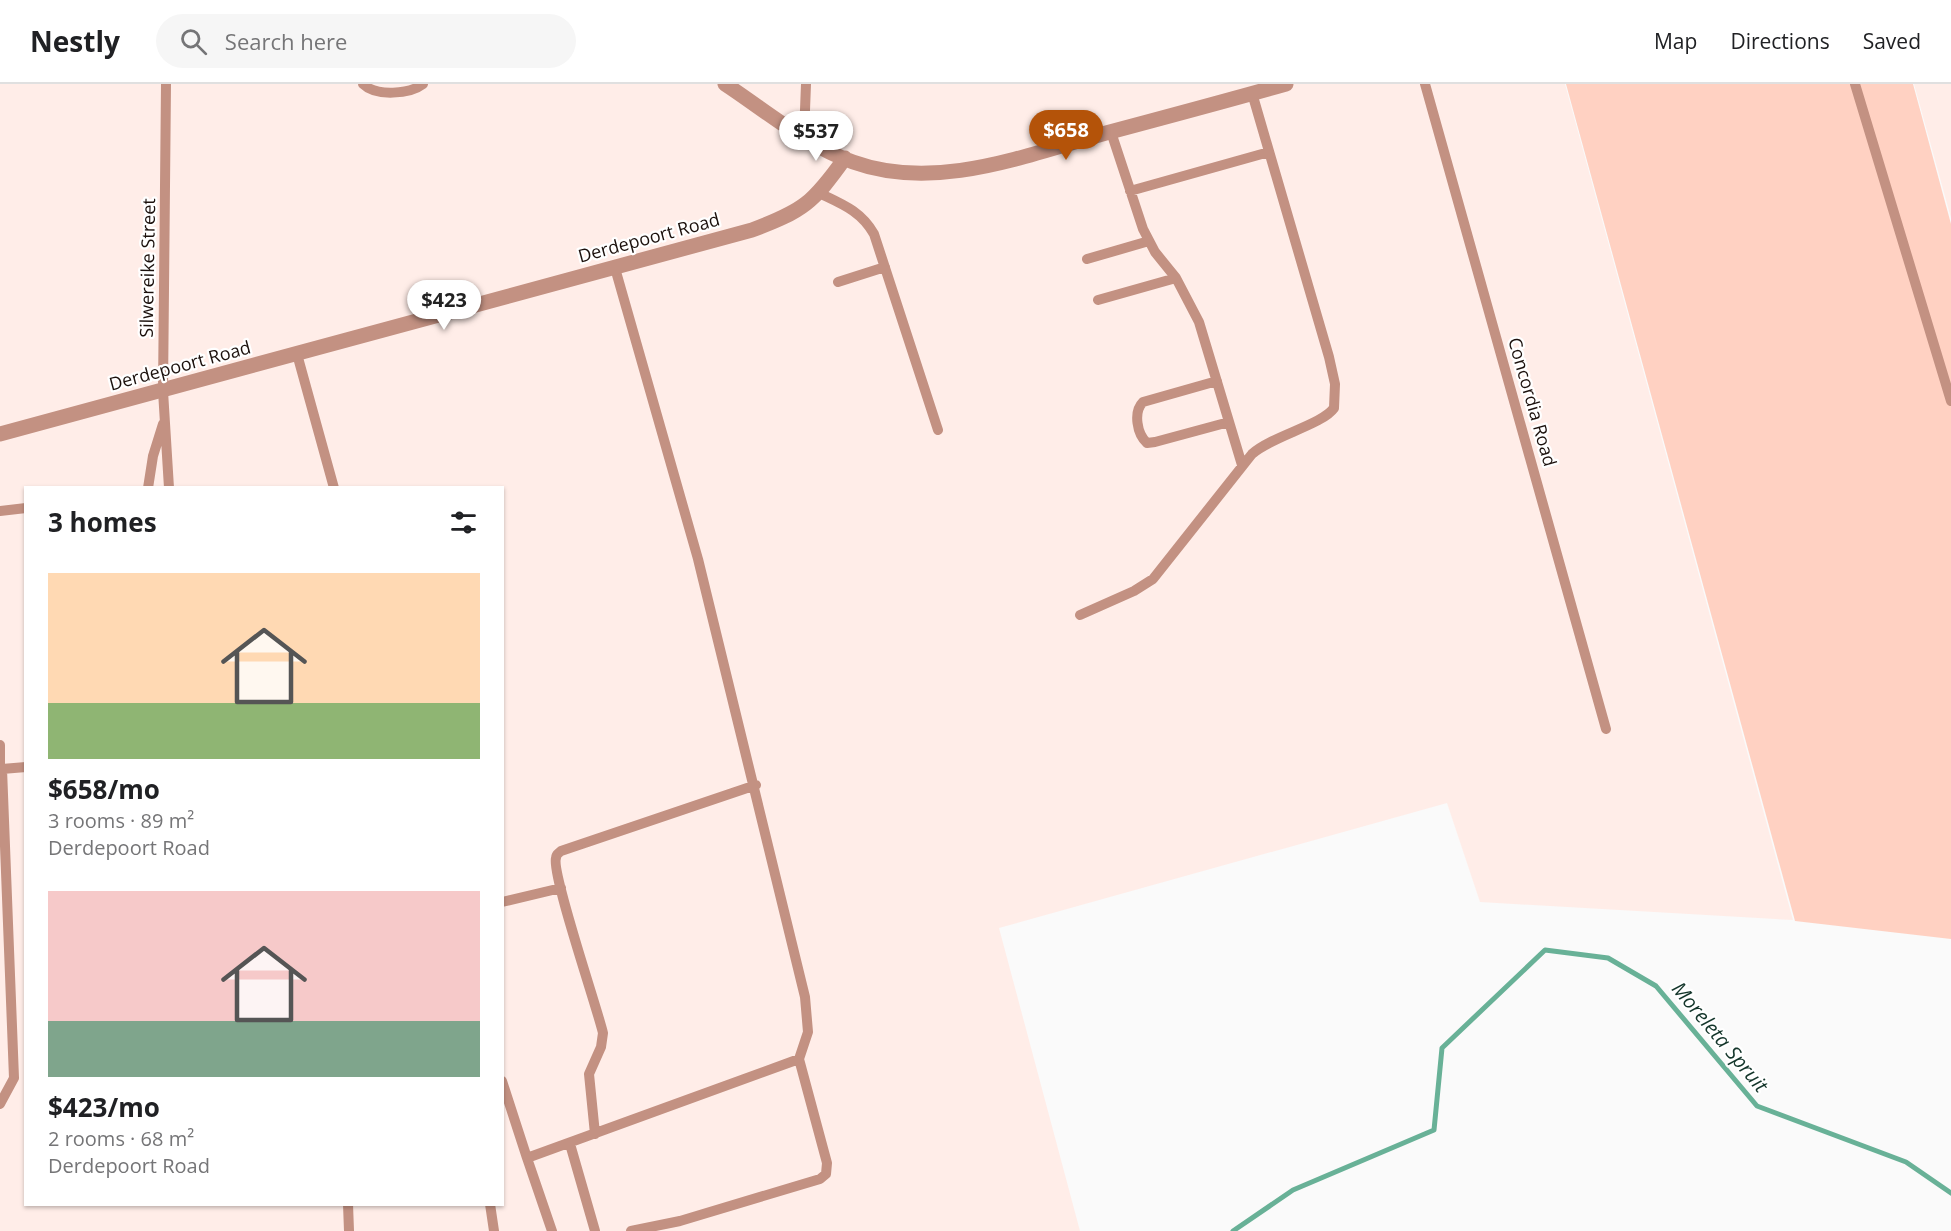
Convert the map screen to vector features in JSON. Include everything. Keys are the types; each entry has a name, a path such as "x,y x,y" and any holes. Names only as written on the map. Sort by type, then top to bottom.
{"street":[{"path":"725,84 804,136 845,158 881,170 915,174 984,166 1286,84"},
{"name":"Derdepoort Road","path":"0,434 752,230 789,215 809,203 845,158"}],"lane":[{"name":"Silwereike Street","path":"166,84 164,391 169,486"},
{"path":"363,84 375,91 403,92 416,90 423,84"},
{"path":"804,136 806,84"},
{"name":"Concordia Road","path":"1425,84 1606,729"},
{"path":"1855,84 1951,401"},
{"path":"1080,615 1134,591 1153,579 1242,465 1261,447 1331,413 1336,399 1329,357 1252,93"},
{"path":"1111,132 1149,241 1176,278 1199,322 1242,465"},
{"path":"1130,191 1269,152"},
{"path":"819,193 854,209 866,220 874,234 938,430"},
{"path":"1087,259 1149,241"},
{"path":"838,282 885,267"},
{"path":"615,268 698,559 756,785 809,1019 808,1032 799,1059 827,1163 826,1174 820,1179 691,1218 631,1231"},
{"path":"1098,300 1176,278"},
{"path":"297,354 333,486"},
{"path":"1216,381 1143,402 1137,407 1142,438 1147,443 1155,442 1229,422"},
{"path":"148,486 153,456 165,419"},
{"path":"0,511 24,508"},
{"path":"0,745 14,1078 0,1104"},
{"path":"1,770 24,767"},
{"path":"595,1134 589,1074 601,1047 603,1033 555,860 561,851 756,785"},
{"path":"504,902 561,888"},
{"path":"526,1158 570,1144 799,1059"},
{"path":"504,1088 552,1231"},
{"path":"570,1144 595,1231"},
{"path":"348,1206 349,1231"},
{"path":"490,1206 494,1231"}],"shaded area":[{"path":"0,84 1565,84 1793,920 1480,902 1447,803 999,928 1080,1231 0,1231"},
{"path":"1566,84 1913,84 1951,224 1951,939 1795,921"},
{"path":"1914,84 1951,84 1951,218"}],"waterway":[{"name":"Moreleta Spruit","path":"1233,1231 1293,1190 1434,1130 1442,1048 1545,950 1608,958 1656,986 1757,1106 1906,1162 1951,1193"}]}
